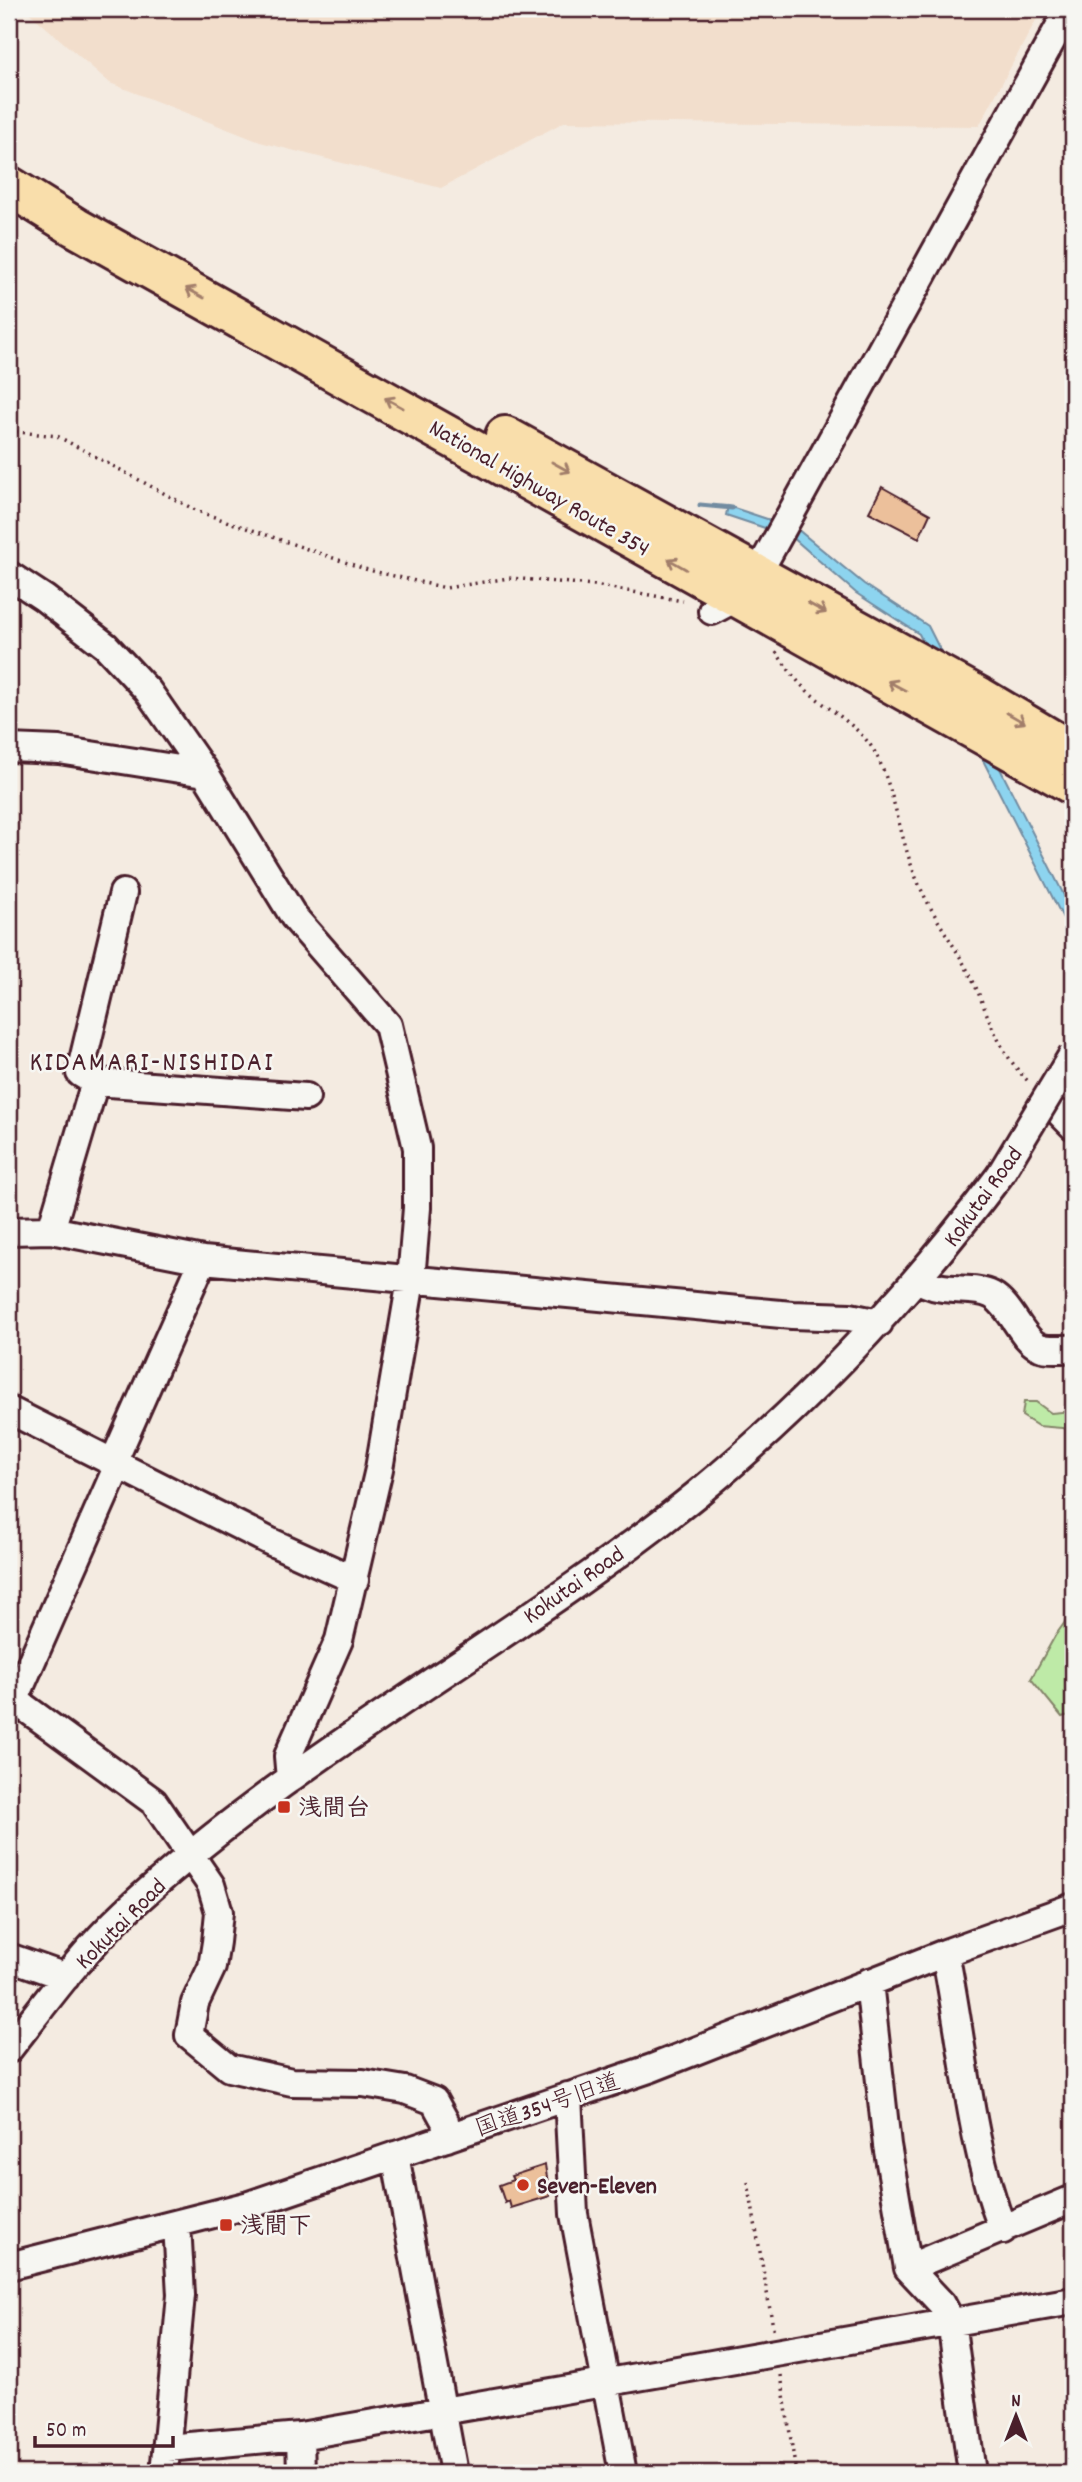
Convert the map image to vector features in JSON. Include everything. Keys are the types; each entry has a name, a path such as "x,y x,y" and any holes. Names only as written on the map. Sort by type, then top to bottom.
{"highway":[{"name":"National Highway Route 354","path":"9,157 735,595 980,697 1073,752"},
{"name":"National Highway Route 354","path":"9,186 75,227 1073,785"}],"street":[{"path":"735,595 1069,9"},
{"path":"9,575 44,598 106,646 148,691 205,773 295,916 388,1025 417,1148 417,1208 411,1280 379,1469 339,1640 288,1756 290,1779"},
{"path":"9,748 59,750 205,773"},
{"path":"123,893 80,1073 95,1082 306,1097"},
{"name":"Kokutai Road","path":"9,2049 66,1977 124,1913 192,1854 290,1779 596,1569 698,1493 784,1418 879,1323 918,1279 1000,1175 1073,1054"},
{"path":"51,1230 95,1082"},
{"path":"9,1231 51,1230 203,1260 592,1294 792,1315 850,1317 879,1323"},
{"path":"203,1260 113,1463 115,1472 12,1697 154,1802 211,1885 219,1912 212,1967 195,2003 189,2035 229,2068 292,2082 363,2083 405,2090 434,2101 445,2121 447,2138"},
{"path":"918,1279 932,1289 990,1294 1004,1304 1031,1341 1040,1348 1073,1349"},
{"path":"9,1410 269,1541 355,1580"},
{"name":"国道354号旧道","path":"9,2266 249,2205 652,2068 945,1953 1073,1908"},
{"path":"945,1953 960,2024 967,2092 994,2206 1003,2230"},
{"path":"9,1957 66,1977"},
{"path":"869,1982 887,2145 908,2268 942,2304 951,2321 972,2473"},
{"path":"568,2096 571,2186 623,2473"},
{"path":"394,2155 454,2473"},
{"path":"908,2268 1073,2199"},
{"path":"177,2224 181,2295 165,2461 443,2409 1073,2301"},
{"path":"300,2436 301,2473"}],"path":[{"path":"9,431 57,436 197,511 368,570 446,588 509,578 594,585 671,600 696,601 735,595"},
{"path":"771,645 808,692 854,729 874,751 885,775 916,878 933,915 980,996 989,1026 1016,1070 1067,1120"},
{"path":"748,2182 796,2473"}],"shaded area":[{"path":"25,9 1042,9 979,126 564,122 441,188 260,142 110,83"}],"green space":[{"path":"1024,1402 1036,1402 1051,1413 1073,1411 1073,1429 1038,1426 1022,1416"},
{"path":"1073,1611 1073,1714 1062,1717 1031,1679 1055,1636"}],"water":[{"path":"728,506 797,529 864,584 928,626 1073,913 1073,932 1067,926 919,634 856,593 792,537 726,515"}],"building":[{"path":"882,487 930,514 919,538 869,512"},
{"path":"545,2165 550,2196 511,2208 509,2201 505,2203 499,2185 513,2180 511,2176"}],"waterway":[{"path":"700,505 732,508"}],"place":[{"name":"浅間台","path":"284,1807"},
{"name":"Seven-Eleven","path":"523,2185"},
{"name":"浅間下","path":"226,2225"}],"district":[{"name":"KIDAMARI-NISHIDAI","path":"152,1060"}]}
